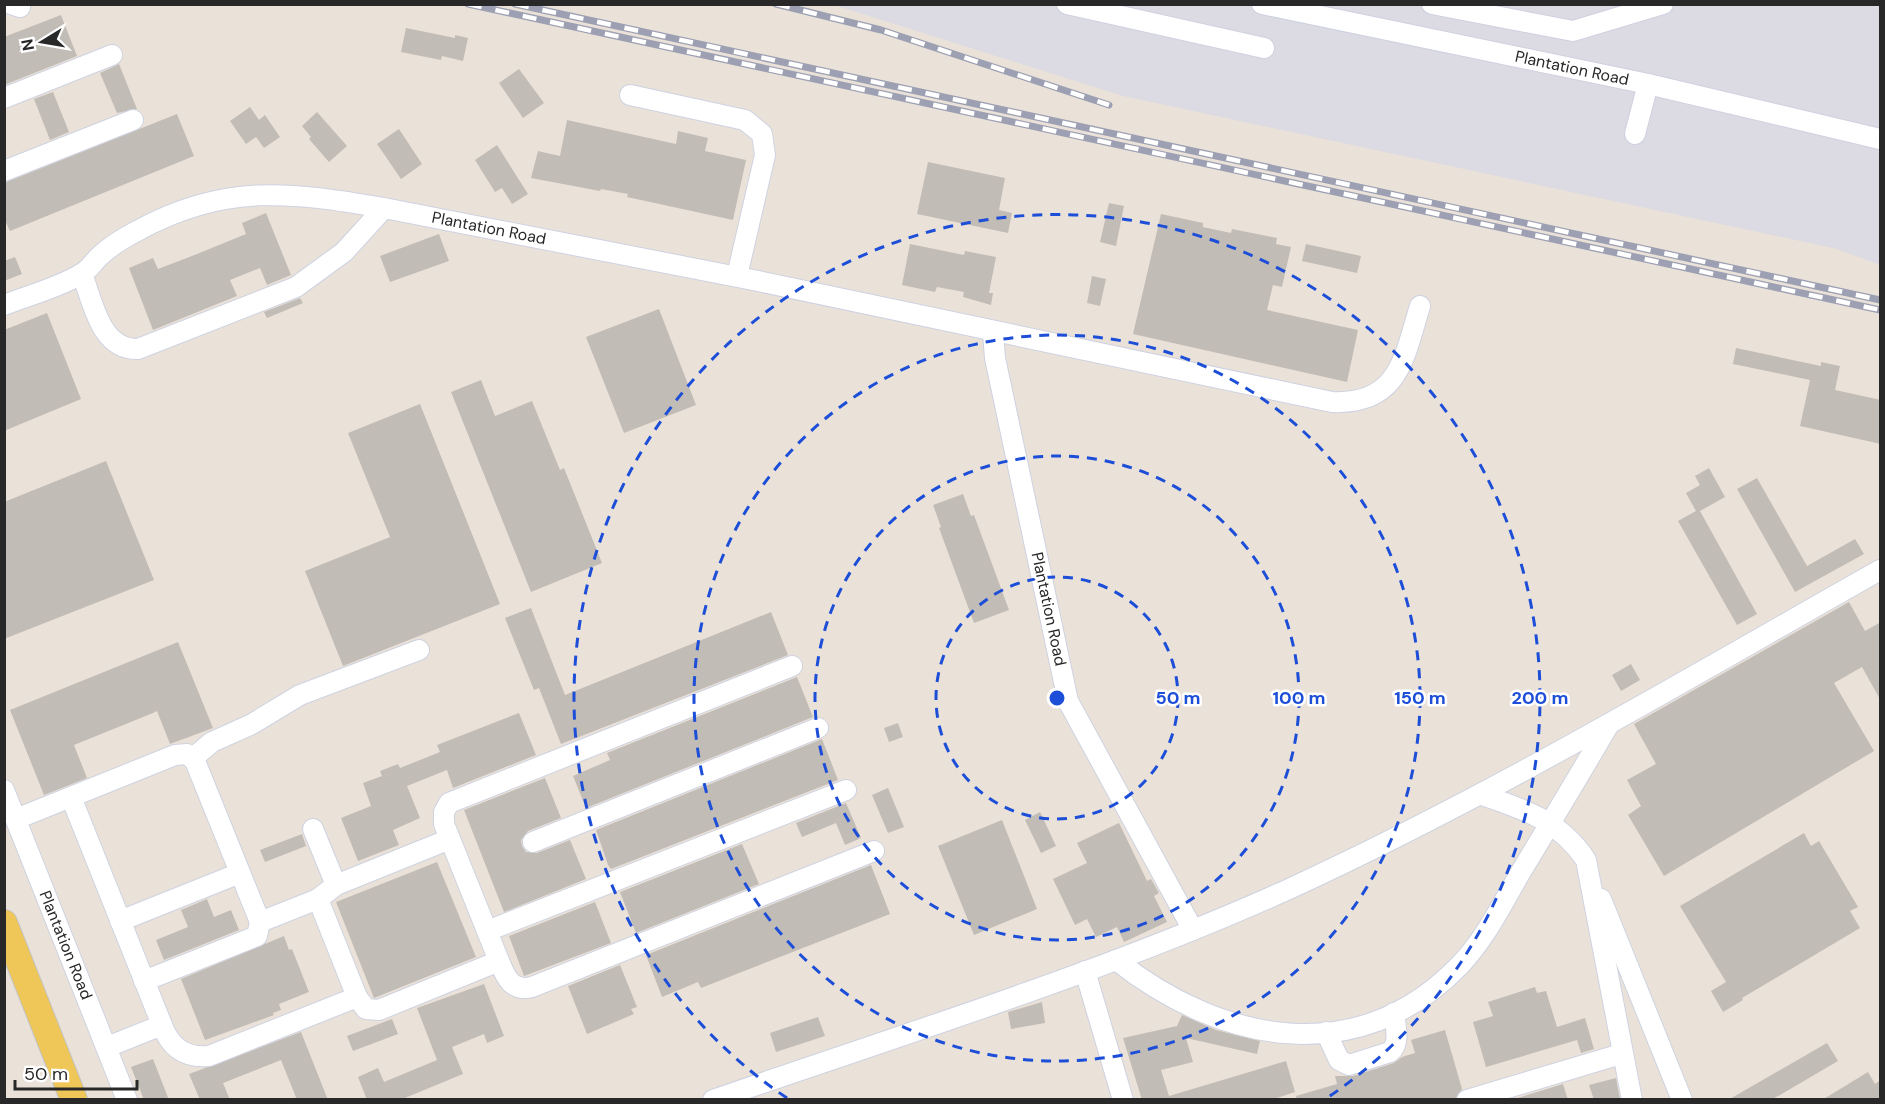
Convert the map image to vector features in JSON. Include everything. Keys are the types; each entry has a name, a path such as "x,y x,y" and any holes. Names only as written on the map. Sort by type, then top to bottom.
{"main road":[{"path":"4,923 74,1100"}],"street":[{"path":"1067,4 1264,48"},
{"name":"Plantation Road","path":"1262,4 1648,84 1881,139"},
{"path":"1432,4 1573,31 1663,4"},
{"path":"4,98 111,55"},
{"path":"1635,134 1648,84"},
{"path":"630,95 745,120 762,134 765,155 737,276"},
{"path":"4,171 133,120"},
{"name":"Plantation Road","path":"4,305 82,274 99,256 138,230 181,211 223,199 269,193 330,199 384,208 737,276 993,333 1342,403 1373,396 1394,379 1401,365 1420,306"},
{"path":"82,274 108,336 124,348 138,349 296,287 344,252 384,208"},
{"name":"Plantation Road","path":"993,333 995,358 1068,701 1193,930"},
{"path":"713,1100 765,1091 1116,960 1288,889 1482,795 1881,570"},
{"path":"193,758 212,742 252,724 300,695 419,650"},
{"path":"792,666 454,800 445,809 443,816 450,839 499,961 509,983 520,988 532,987 874,851"},
{"path":"1116,960 1145,982 1222,1021 1267,1032 1326,1032 1360,1026 1394,1013 1444,981 1476,946 1608,726"},
{"path":"532,842 818,728"},
{"path":"16,819 179,754 187,754 193,758 260,922 257,936 144,981"},
{"name":"Plantation Road","path":"4,790 128,1100"},
{"path":"487,931 846,790"},
{"path":"1482,795 1530,811 1551,823 1575,843 1586,860 1682,1100"},
{"path":"71,797 162,1025 170,1042 177,1049 193,1056 209,1056 357,997"},
{"path":"313,829 336,885"},
{"path":"260,922 318,899 336,885 450,839"},
{"path":"1586,860 1621,1054 1632,1100"},
{"path":"120,921 240,873"},
{"path":"318,899 357,997 366,1008 379,1010 499,961"},
{"path":"1085,971 1123,1100"},
{"path":"1326,1032 1343,1064 1380,1056 1390,1052 1396,1046 1394,1013"},
{"path":"107,1047 162,1025"},
{"path":"1467,1100 1621,1054"}],"shaded area":[{"path":"834,5 1880,5 1880,265 1837,249 1123,96"}],"building":[{"path":"61,15 77,56 4,85 4,37"},
{"path":"406,28 455,38 455,35 468,38 463,61 442,56 441,60 401,52"},
{"path":"119,64 137,109 117,113 100,73"},
{"path":"519,69 544,103 523,118 499,83"},
{"path":"53,92 69,132 50,140 34,99"},
{"path":"250,107 259,120 265,115 280,137 264,148 256,137 246,144 230,121"},
{"path":"317,112 347,146 329,162 309,139 311,137 302,126"},
{"path":"177,114 194,156 10,231 4,218 4,183"},
{"path":"567,120 676,144 678,131 708,138 705,151 746,160 733,220 627,197 628,194 531,178 538,151 560,156"},
{"path":"399,129 422,164 401,179 377,144"},
{"path":"497,145 528,194 512,204 502,188 495,192 475,160"},
{"path":"928,162 1005,178 999,210 1012,213 1008,233 917,214"},
{"path":"1109,203 1124,206 1116,246 1100,242"},
{"path":"266,213 291,275 267,285 260,268 230,280 237,296 153,330 129,268 153,258 158,269 197,254 246,234 242,223"},
{"path":"1161,214 1203,223 1203,227 1231,233 1232,229 1277,238 1276,244 1291,247 1282,287 1273,285 1267,310 1358,330 1347,382 1133,334"},
{"path":"439,234 449,261 390,282 380,256"},
{"path":"910,244 964,255 965,251 996,257 989,293 993,293 991,305 963,297 964,292 937,287 935,292 902,285"},
{"path":"1306,244 1361,256 1357,273 1302,261"},
{"path":"15,257 22,274 4,281 4,261"},
{"path":"1092,276 1106,279 1100,306 1087,303"},
{"path":"300,298 303,303 267,318 264,312"},
{"path":"659,309 696,405 624,433 586,337"},
{"path":"47,313 81,399 4,431 4,330"},
{"path":"1736,348 1821,366 1821,362 1840,366 1835,390 1881,400 1881,444 1800,426 1810,380 1733,364"},
{"path":"481,380 495,416 532,401 560,470 564,468 602,563 531,592 451,392"},
{"path":"420,404 500,604 343,666 305,571 390,537 348,433"},
{"path":"106,461 154,580 4,639 4,502"},
{"path":"1709,468 1725,497 1700,511 1757,614 1737,625 1678,521 1696,511 1686,493 1700,485 1695,476"},
{"path":"1757,478 1807,566 1855,539 1864,554 1795,592 1737,489"},
{"path":"963,494 971,516 974,515 1009,610 974,623 939,528 941,527 933,505"},
{"path":"1849,602 1865,631 1881,622 1881,701 1862,667 1834,683 1874,751 1664,876 1628,815 1641,806 1627,780 1656,764 1634,724"},
{"path":"531,608 565,695 771,612 788,655 561,744 539,688 534,690 505,618"},
{"path":"178,642 213,728 170,744 157,711 74,745 87,778 44,795 10,710"},
{"path":"1631,664 1640,680 1621,691 1612,675"},
{"path":"797,677 813,717 586,808 573,776 610,760 607,753"},
{"path":"519,713 536,755 453,788 447,770 407,786 420,818 393,830 399,845 358,861 341,818 371,806 363,783 382,776 380,771 398,764 400,768 440,752 437,745"},
{"path":"898,723 903,737 889,742 884,728"},
{"path":"822,739 838,780 611,869 608,865 596,830"},
{"path":"545,778 561,818 528,831 521,840 522,846 526,852 537,853 570,840 586,879 504,912 464,810"},
{"path":"888,788 904,827 888,833 872,795"},
{"path":"846,803 861,838 845,845 836,823 802,837 796,823"},
{"path":"1040,812 1056,846 1041,853 1025,820"},
{"path":"1002,820 1037,909 974,935 938,846"},
{"path":"1119,823 1147,881 1151,879 1159,893 1154,896 1167,922 1124,942 1117,927 1096,937 1087,919 1075,925 1053,879 1087,863 1077,843"},
{"path":"1804,833 1811,846 1819,841 1858,907 1850,911 1860,928 1742,998 1743,1000 1723,1012 1711,991 1726,982 1680,906"},
{"path":"302,834 306,846 265,862 260,850"},
{"path":"742,844 759,884 636,933 620,892"},
{"path":"437,862 476,957 374,998 336,902"},
{"path":"871,865 890,914 701,988 698,982 662,997 646,955"},
{"path":"207,899 214,917 231,910 239,930 164,960 156,940 188,927 181,910"},
{"path":"595,902 611,943 524,976 509,936"},
{"path":"284,936 289,950 292,949 309,992 279,1004 281,1010 273,1013 274,1015 205,1040 181,979"},
{"path":"620,965 637,1007 631,1009 634,1014 587,1034 568,986"},
{"path":"484,984 504,1036 487,1043 484,1034 452,1047 463,1074 400,1100 367,1100 358,1077 378,1068 384,1082 437,1060 417,1008"},
{"path":"1535,987 1537,993 1546,991 1557,1027 1585,1018 1594,1049 1581,1053 1577,1040 1486,1067 1473,1022 1493,1016 1488,1002"},
{"path":"1042,1002 1045,1023 1011,1029 1008,1012"},
{"path":"1182,1015 1216,1030 1260,1041 1257,1054 1186,1038 1193,1062 1161,1070 1169,1096 1286,1061 1295,1092 1271,1100 1142,1100 1123,1038 1177,1026"},
{"path":"818,1017 825,1036 776,1052 770,1033"},
{"path":"392,1019 398,1034 353,1051 347,1036"},
{"path":"1445,1030 1462,1089 1455,1100 1297,1100 1296,1096 1337,1084 1335,1076 1353,1076 1394,1063 1402,1057 1415,1053 1411,1040"},
{"path":"301,1032 328,1100 297,1100 281,1060 223,1083 230,1100 200,1100 189,1074"},
{"path":"1827,1043 1838,1061 1780,1095 1770,1100 1728,1100"},
{"path":"153,1059 169,1100 144,1100 131,1067"},
{"path":"1868,1072 1875,1084 1881,1080 1881,1100 1822,1100"},
{"path":"1616,1078 1620,1100 1594,1100 1589,1085"},
{"path":"1563,1084 1568,1100 1511,1100"}],"railway":[{"path":"468,4 1880,310"},
{"path":"515,4 1880,300"},
{"path":"776,4 881,30 1109,105"}]}
